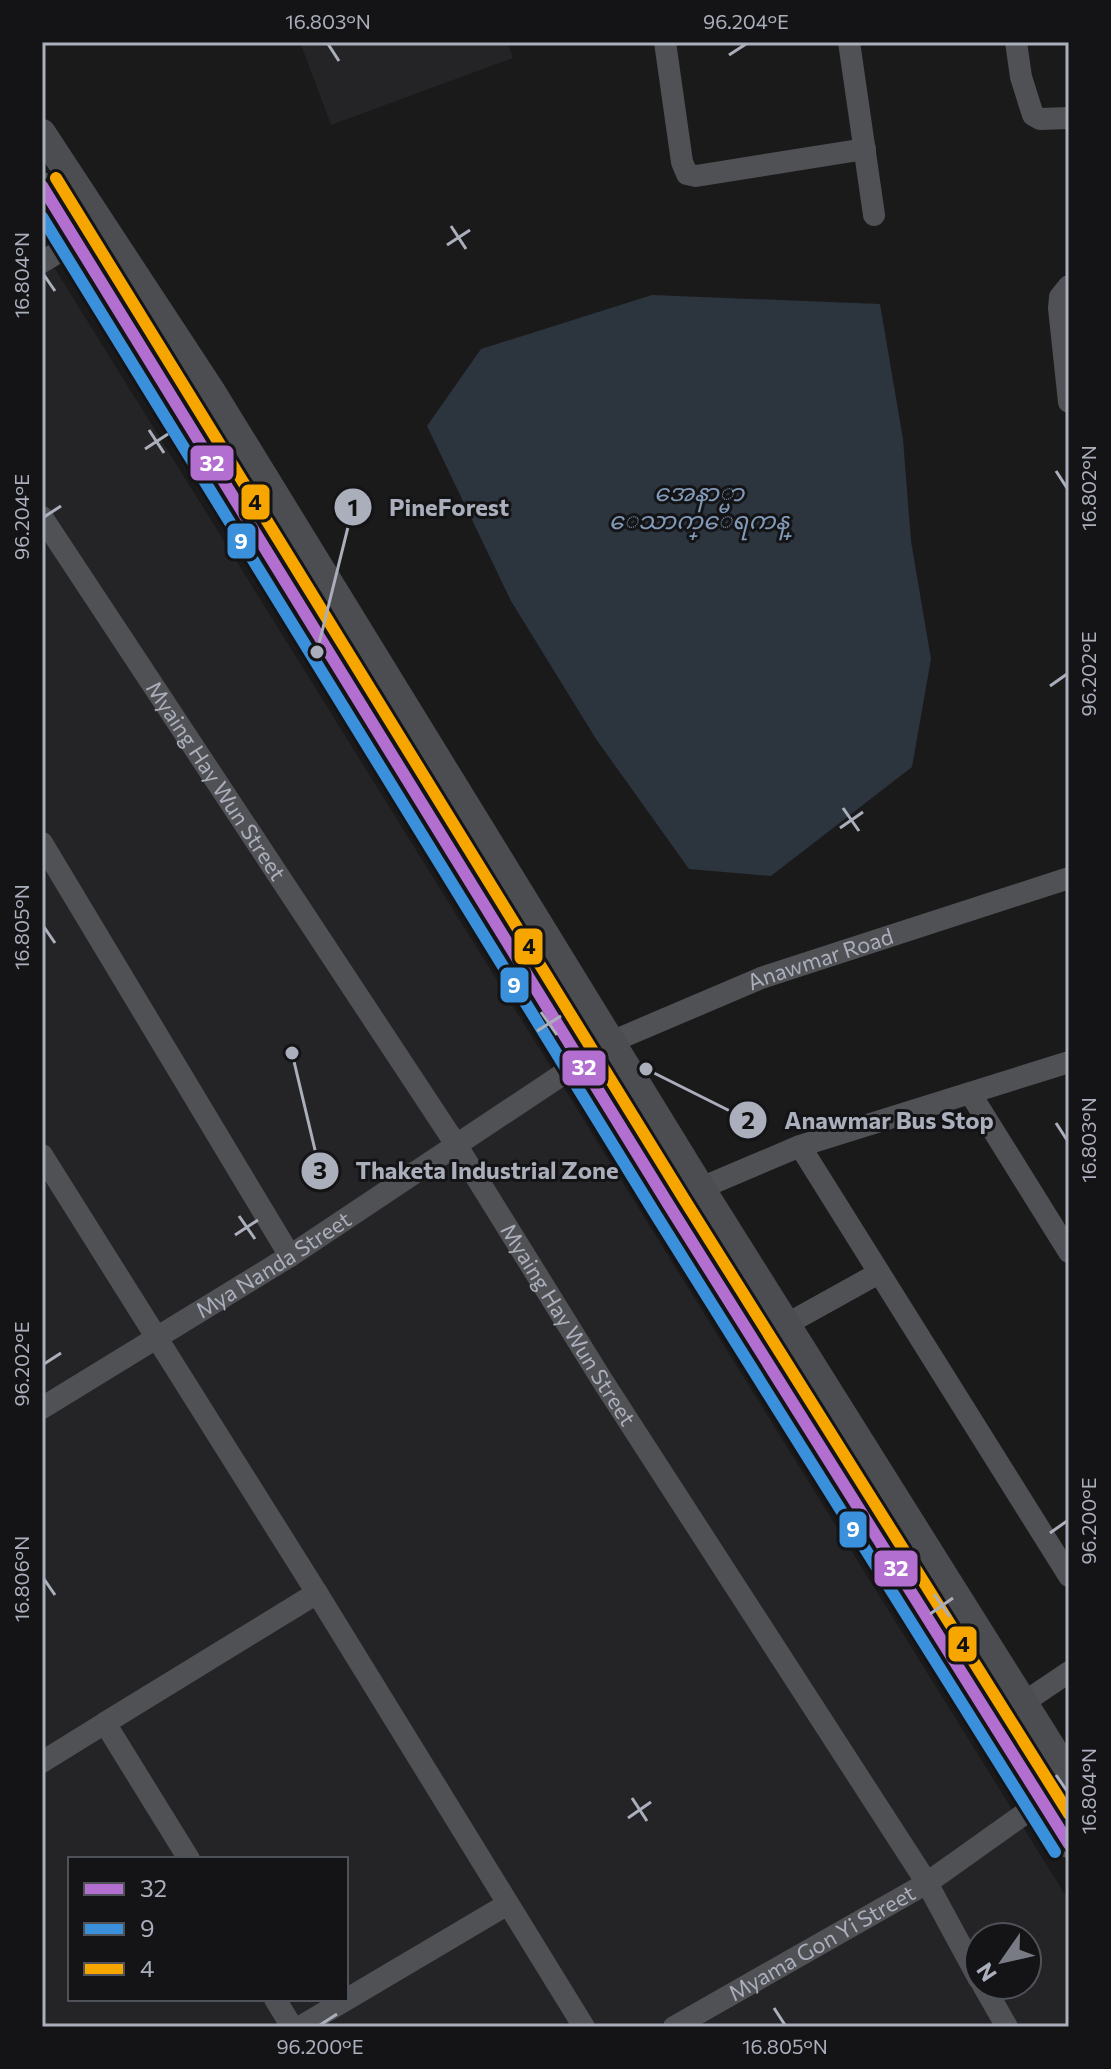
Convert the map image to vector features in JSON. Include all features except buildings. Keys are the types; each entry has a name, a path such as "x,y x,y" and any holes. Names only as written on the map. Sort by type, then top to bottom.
{"main road":[{"path":"42,133 212,392 701,1188 1069,1775"},
{"path":"42,186 1069,1844"}],"street":[{"path":"665,42 682,162 687,174 696,176 865,149"},
{"path":"849,42 874,215"},
{"path":"1016,42 1028,108 1040,119 1069,118"},
{"path":"42,262 77,241"},
{"path":"1069,286 1060,297 1059,308 1069,402"},
{"name":"Myaing Hay Wun Street","path":"42,517 457,1146 602,1380 927,1883 963,1949"},
{"path":"42,843 290,1256"},
{"name":"Anawmar Road","path":"581,1060 611,1042 761,978 1069,878"},
{"name":"Mya Nanda Street","path":"42,1408 290,1256 581,1060"},
{"path":"701,1188 800,1146 1069,1062"},
{"path":"970,1093 1069,1252"},
{"path":"800,1146 1069,1576"},
{"path":"42,1155 584,2027"},
{"path":"787,1324 879,1273"},
{"path":"42,1762 317,1593"},
{"path":"1023,1703 1069,1672"},
{"path":"105,1723 188,1857"},
{"name":"Myama Gon Yi Street","path":"674,2027 927,1883 1069,1782"},
{"path":"348,1999 508,1904"},
{"path":"276,2001 292,2027"},
{"path":"300,2027 344,2001"},
{"path":"992,2001 1007,2027"}],"shaded area":[{"path":"300,42 507,42 513,58 331,125"},
{"path":"42,248 1069,1901 1069,2027 42,2027"}],"water":[{"name":"အေနာ္မာ ေသာက္ေရကန္","path":"652,295 880,304 903,439 911,541 931,659 912,767 771,876 689,869 596,739 511,601 427,426 481,349"}],"transit line":[{"name":"4","path":"56,178 684,1199 1069,1814"},
{"name":"32","path":"42,186 670,1207 1069,1844"},
{"name":"9","path":"42,217 656,1215 1055,1852"}],"place":[{"name":"PineForest","path":"317,652"},
{"name":"Thaketa Industrial Zone","path":"292,1053"},
{"name":"Anawmar Bus Stop","path":"646,1069"}]}
